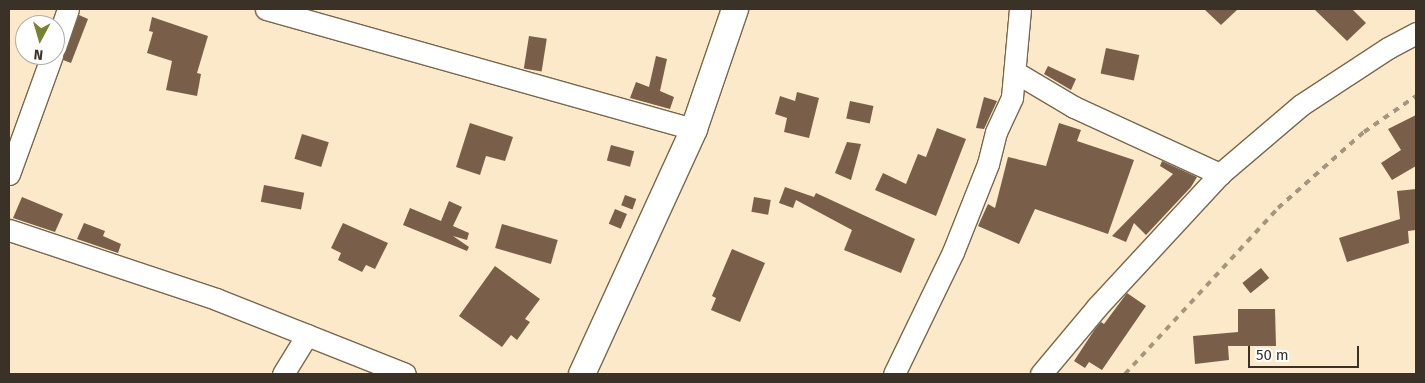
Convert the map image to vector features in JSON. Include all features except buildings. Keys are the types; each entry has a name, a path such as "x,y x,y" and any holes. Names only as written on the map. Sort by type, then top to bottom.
{"main road":[{"path":"582,374 694,129 735,9"}],"street":[{"path":"266,9 694,129"},
{"path":"894,374 963,226 988,164 996,132 1012,97 1020,9"},
{"path":"1041,374 1097,306 1220,174 1301,105 1388,48 1416,33"},
{"path":"9,174 48,65"},
{"path":"1015,72 1074,107 1220,174"},
{"path":"9,230 216,299 405,374"},
{"path":"283,374 307,335"}],"railway":[{"path":"1125,374 1278,208 1364,132 1416,96"}]}
